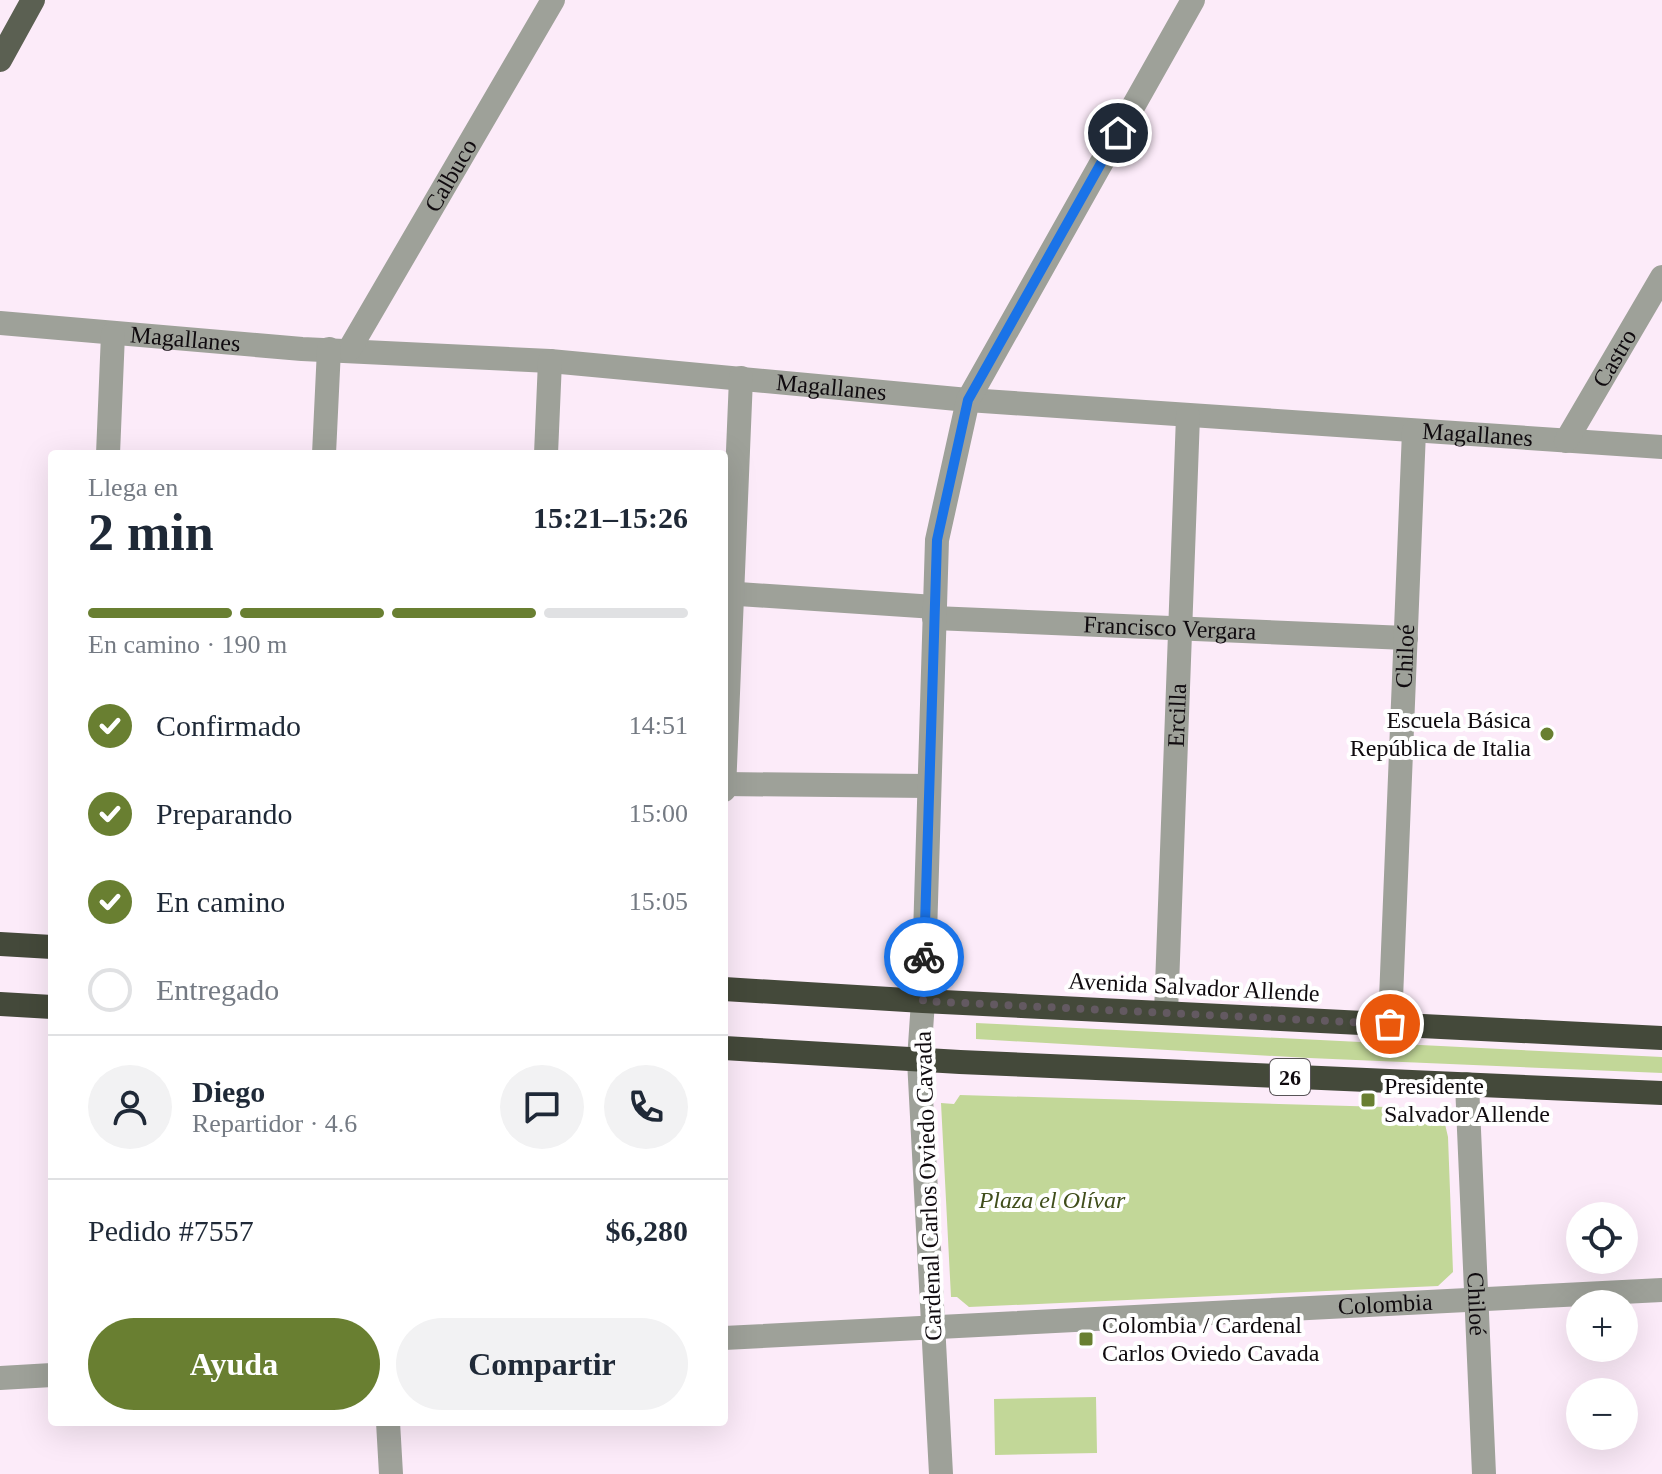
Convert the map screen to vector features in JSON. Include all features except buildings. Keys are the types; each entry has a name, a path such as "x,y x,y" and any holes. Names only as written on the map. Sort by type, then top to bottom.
{"highway":[{"path":"0,944 48,947"},
{"name":"Avenida Salvador Allende","path":"728,989 1662,1038"},
{"path":"0,1004 48,1007"},
{"name":"26","path":"728,1048 919,1060 1662,1093"}],"main road":[{"path":"0,60 33,0"}],"street":[{"name":"Calbuco","path":"339,350 553,0"},
{"name":"Cardenal Carlos Oviedo Cavada","path":"941,1474 919,1060 937,540 968,400 1193,0"},
{"name":"Castro","path":"1566,441 1662,277"},
{"name":"Magallanes","path":"0,323 339,350 550,361 968,400 1662,447"},
{"path":"108,450 113,334"},
{"path":"325,450 339,350"},
{"path":"546,450 550,361"},
{"path":"728,593 741,378"},
{"name":"Ercilla","path":"1166,1013 1188,416"},
{"name":"Chiloé","path":"1390,1024 1414,431"},
{"name":"Francisco Vergara","path":"728,593 934,613 1406,638"},
{"path":"728,786 928,786"},
{"name":"Chiloé","path":"1467,1084 1484,1474"},
{"name":"Colombia","path":"728,1338 1662,1290"},
{"path":"0,1378 48,1375"},
{"path":"388,1426 391,1474"}],"green space":[{"path":"976,1023 1662,1057 1662,1073 1309,1058 976,1039"},
{"name":"Plaza el Olívar","path":"960,1095 1421,1108 1445,1124 1448,1137 1453,1272 1438,1286 969,1307 957,1297 951,1297 941,1103 954,1104"},
{"path":"1096,1397 1097,1453 995,1455 994,1399"}],"way so far":[{"path":"924,957 923,1001 1390,1024"}],"place":[{"name":"Escuela Básica República de Italia","path":"1547,734"},
{"name":"Presidente Salvador Allende","path":"1368,1100"},
{"name":"Colombia / Cardenal Carlos Oviedo Cavada","path":"1086,1339"}],"route":[{"path":"924,957 937,540 968,400 1118,133"}]}
